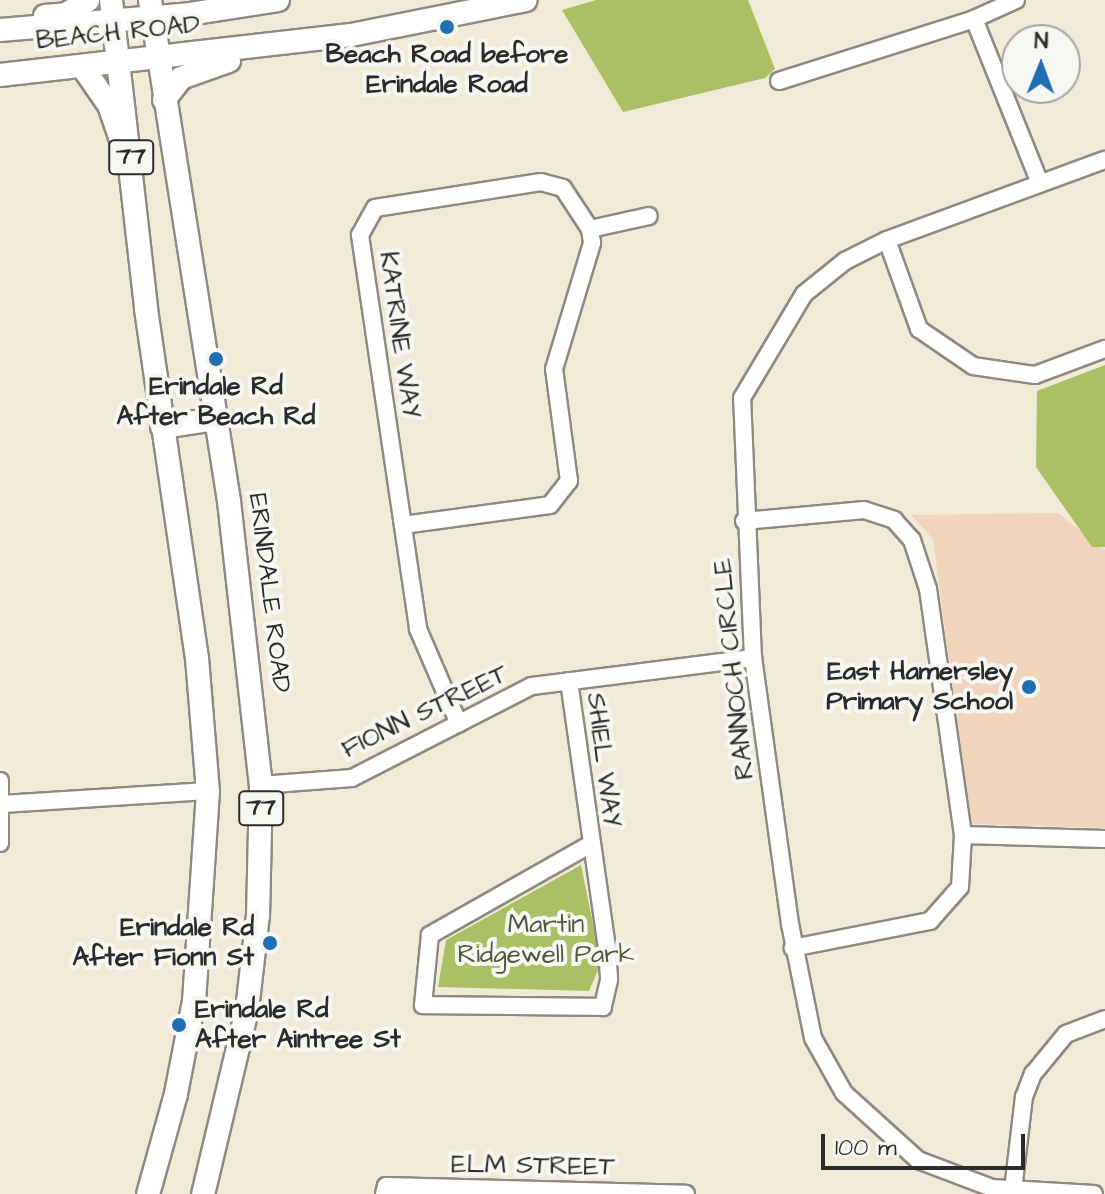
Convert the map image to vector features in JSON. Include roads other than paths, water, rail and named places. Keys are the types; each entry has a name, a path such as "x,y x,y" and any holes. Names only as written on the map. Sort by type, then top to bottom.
{"main road":[{"path":"0,22 66,14 88,0"},
{"name":"BEACH ROAD","path":"0,30 112,11 278,0"},
{"name":"BEACH ROAD","path":"0,75 306,41 526,0"},
{"name":"ERINDALE ROAD","path":"151,9 164,100 198,281 256,711 261,785 258,915 247,1010 203,1194"},
{"name":"77","path":"112,11 162,427 197,658 208,791 194,1001 176,1094 148,1194"},
{"path":"164,100 181,78 205,66 265,55 306,41"},
{"path":"82,66 109,105 121,142 127,194 139,231"},
{"path":"162,427 216,419"}],"street":[{"path":"779,81 974,19 1016,0"},
{"path":"974,19 1040,183"},
{"name":"RANNOCH CIRCLE","path":"1094,1194 1013,1190 966,1182 940,1170 868,1120 844,1093 813,1038 793,948 753,658 744,521 742,398 804,294 845,261 887,240 1105,160"},
{"name":"KATRINE WAY","path":"459,724 418,629 360,235 375,208 541,182 563,188 590,229"},
{"path":"403,525 550,505 569,481 554,369 592,243 590,229 649,216"},
{"path":"887,240 919,329 973,366 1035,375 1105,349"},
{"path":"744,521 864,510 894,520 912,540 928,589 963,835 960,887 930,921 793,948"},
{"name":"FIONN STREET","path":"261,785 352,778 532,686 753,658"},
{"name":"SHIEL WAY","path":"569,681 589,845 607,949 609,980 603,1007 423,1005 430,935 589,845"},
{"path":"0,781 0,843"},
{"path":"2,804 208,791"},
{"path":"963,835 1105,839"},
{"path":"1013,1190 1024,1097 1033,1074 1066,1034 1105,1019"},
{"name":"ELM STREET","path":"384,1194 386,1186 686,1194"}],"place":[{"name":"Beach Road before Erindale Road","path":"447,27"},
{"name":"Erindale Rd After Beach Rd","path":"216,359"},
{"name":"East Hamersley Primary School","path":"1029,687"},
{"name":"Erindale Rd After Fionn St","path":"270,943"},
{"name":"Erindale Rd After Aintree St","path":"179,1025"}],"park label":[{"name":"Martin Ridgewell Park","path":"546,940"}]}
